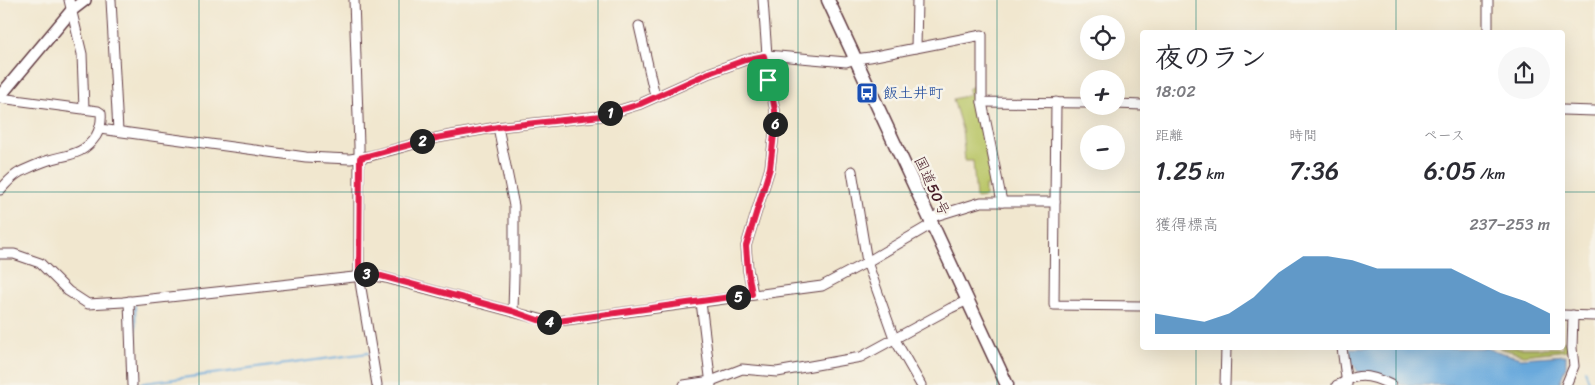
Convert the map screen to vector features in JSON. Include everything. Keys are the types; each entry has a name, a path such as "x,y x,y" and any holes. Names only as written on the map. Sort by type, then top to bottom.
{"highway":[{"name":"国道50号","path":"828,0 1008,385"}],"main road":[{"path":"0,97 70,5 84,0"}],"street":[{"path":"111,0 118,131"},
{"path":"354,0 360,158 359,276 377,385"},
{"path":"752,294 746,246 770,168 775,126 775,110 766,55 763,0"},
{"path":"916,48 917,0"},
{"path":"1488,0 1488,30"},
{"path":"70,5 82,54 84,109"},
{"path":"639,26 655,96"},
{"path":"100,129 306,157 360,158 436,138 498,127 601,116 640,104 709,73 745,60 766,55 846,62 982,35 982,102 1002,202"},
{"path":"0,97 51,106 62,105 98,111 101,114 100,129 84,150 71,156 48,161 22,172 7,181 0,190"},
{"path":"982,102 1080,103"},
{"path":"1056,102 1054,305 1140,306"},
{"path":"1125,104 1140,105"},
{"path":"1565,110 1595,111"},
{"path":"498,127 514,206 512,311"},
{"path":"852,171 868,262 894,338 921,385"},
{"path":"0,254 14,254 40,263 68,292 88,304 365,274 551,322 822,286 868,262 930,221 981,202 1055,202"},
{"path":"684,385 711,383 742,370 777,372 861,357 968,300"},
{"path":"129,301 132,385"},
{"path":"700,302 711,383"},
{"path":"1565,315 1595,316"},
{"path":"1566,385 1574,366 1572,348 1573,315"},
{"path":"1225,385 1226,350"},
{"path":"1342,350 1344,384"},
{"path":"1344,384 1353,377 1361,376 1391,385"}],"green space":[{"path":"978,84 978,105 997,185 985,186 985,197 976,198 973,161 965,161 962,129 953,99 969,95 968,89"},
{"path":"1565,341 1569,341 1568,350 1523,355 1506,350 1565,350"}],"water":[{"path":"1349,350 1492,350 1521,358 1566,355 1566,366 1559,385 1402,385 1380,376 1358,372 1351,361"}],"waterway":[{"path":"135,305 137,384 368,353"},
{"path":"87,308 104,307"},
{"path":"1585,370 1590,385"}],"place":[{"name":"飯土井町","path":"867,93"}],"route":[{"path":"764,56 768,80 775,110 774,142 770,168 746,246 752,294 551,322 381,276 365,274 359,276 360,158 436,138 498,127 601,116 640,104 709,73 756,57 764,56"}]}
